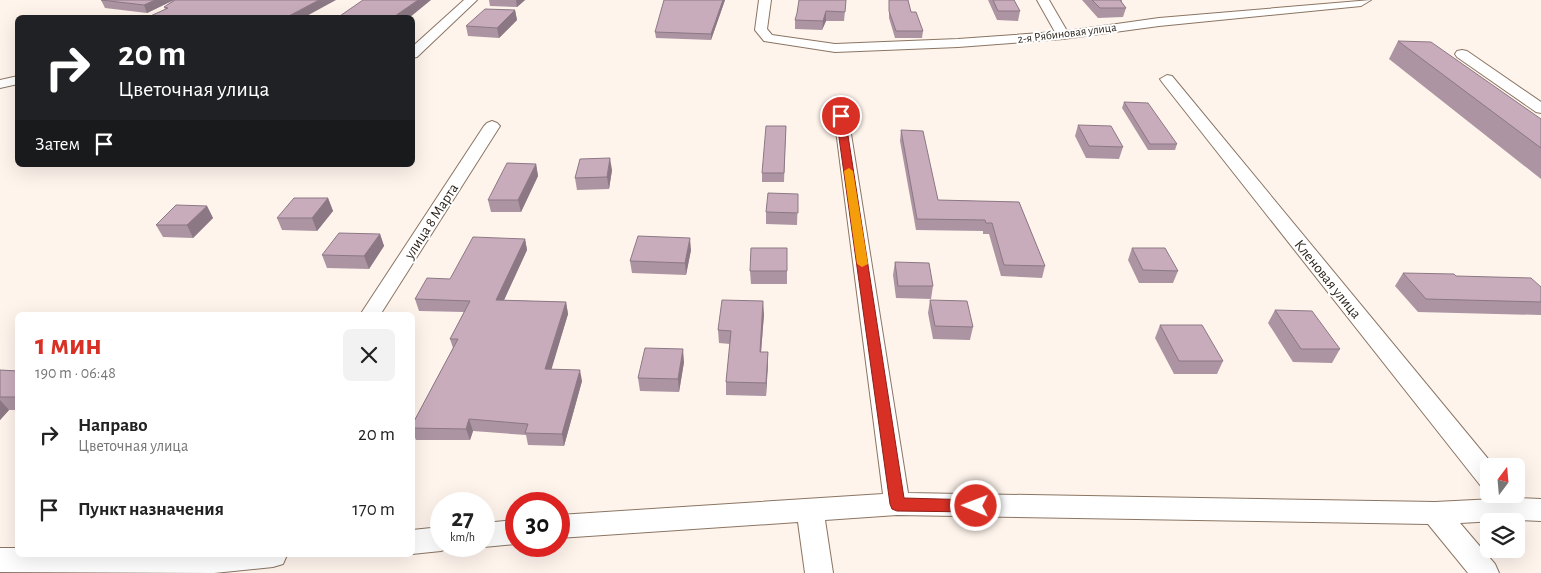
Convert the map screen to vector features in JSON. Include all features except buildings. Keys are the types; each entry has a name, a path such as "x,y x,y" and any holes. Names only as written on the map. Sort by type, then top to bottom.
{"street":[{"path":"415,51 471,0"},
{"name":"2-я Рябиновая улица","path":"765,0 761,30 768,38 835,48 958,43 1063,35 1158,22 1361,3 1365,0"},
{"path":"1043,0 1063,35"},
{"path":"1462,54 1541,108"},
{"name":"Кленовая улица","path":"1167,79 1480,467"},
{"path":"841,116 897,504"},
{"name":"улица 8 Марта","path":"372,312 492,126"},
{"path":"570,526 897,504 1435,513 1500,503"},
{"path":"1511,503 1541,510"},
{"path":"810,510 819,573"},
{"path":"1435,513 1485,573"},
{"path":"415,542 430,540"},
{"path":"0,560 156,567 212,558 232,557"}],"slow traffic":[{"path":"849,171 862,264"}],"route":[{"path":"841,116 897,504 976,506"}]}
